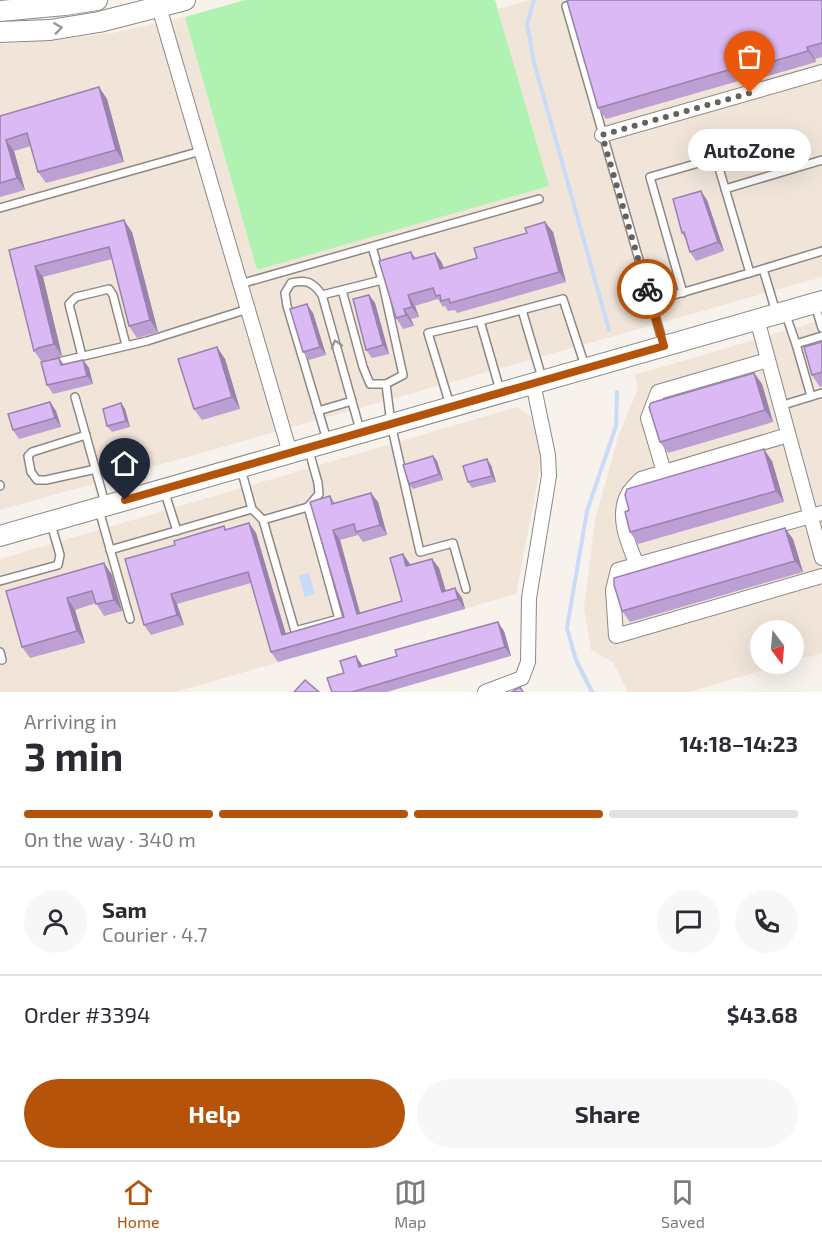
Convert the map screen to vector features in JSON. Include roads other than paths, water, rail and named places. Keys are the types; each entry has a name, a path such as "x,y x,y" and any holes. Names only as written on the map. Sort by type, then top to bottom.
{"main road":[{"path":"0,11 65,6 97,0"},
{"path":"0,32 50,30 99,22 158,4 185,0"},
{"path":"1,532 102,507 818,302"}],"street":[{"path":"158,4 248,309 309,448"},
{"path":"602,135 822,72"},
{"path":"757,319 788,435 816,515 822,558"},
{"path":"664,472 648,418 658,392 768,360"},
{"path":"484,692 522,678 528,662 529,598 549,476 538,382"},
{"path":"637,565 626,538 623,517 628,494 641,478 788,435"},
{"path":"816,515 618,570 613,590 616,636 822,576"}],"lane":[{"path":"587,0 566,6 664,346"},
{"path":"0,208 201,151"},
{"path":"683,292 650,177 716,158 750,273"},
{"path":"725,189 822,160"},
{"path":"240,284 539,199"},
{"path":"342,290 370,384 386,384 403,375 382,280 372,247"},
{"path":"650,302 822,252"},
{"path":"293,269 297,282"},
{"path":"763,269 795,344 811,396"},
{"path":"263,520 308,507 319,494 309,448 318,411 287,306 285,292 291,283 304,280 314,285 322,296 361,433"},
{"path":"322,296 382,280"},
{"path":"82,356 69,304 76,297 109,289 113,295 126,345"},
{"path":"451,407 428,333 563,299 586,368"},
{"path":"818,302 822,327"},
{"path":"47,365 172,334 248,309"},
{"path":"522,310 538,382"},
{"path":"480,321 501,393"},
{"path":"795,344 822,336"},
{"path":"386,384 391,424 420,552 453,543 466,588"},
{"path":"780,406 822,393"},
{"path":"75,397 96,469 110,550 130,619"},
{"path":"318,411 352,401"},
{"path":"86,435 32,452 28,456 32,472 37,480 46,480 96,469"},
{"path":"240,467 252,509 263,520 296,631 339,619 308,507"},
{"path":"164,489 177,531"},
{"path":"110,550 252,509"},
{"path":"0,581 58,564 60,555 51,521"},
{"path":"0,652 2,660"}],"water":[{"path":"309,573 315,594 305,597 299,576"}],"waterway":[{"path":"534,0 527,24 534,62 609,330"},
{"path":"592,692 576,660 567,628 587,511 616,426 617,392"}],"place":[{"name":"AutoZone","path":"750,93"}]}
